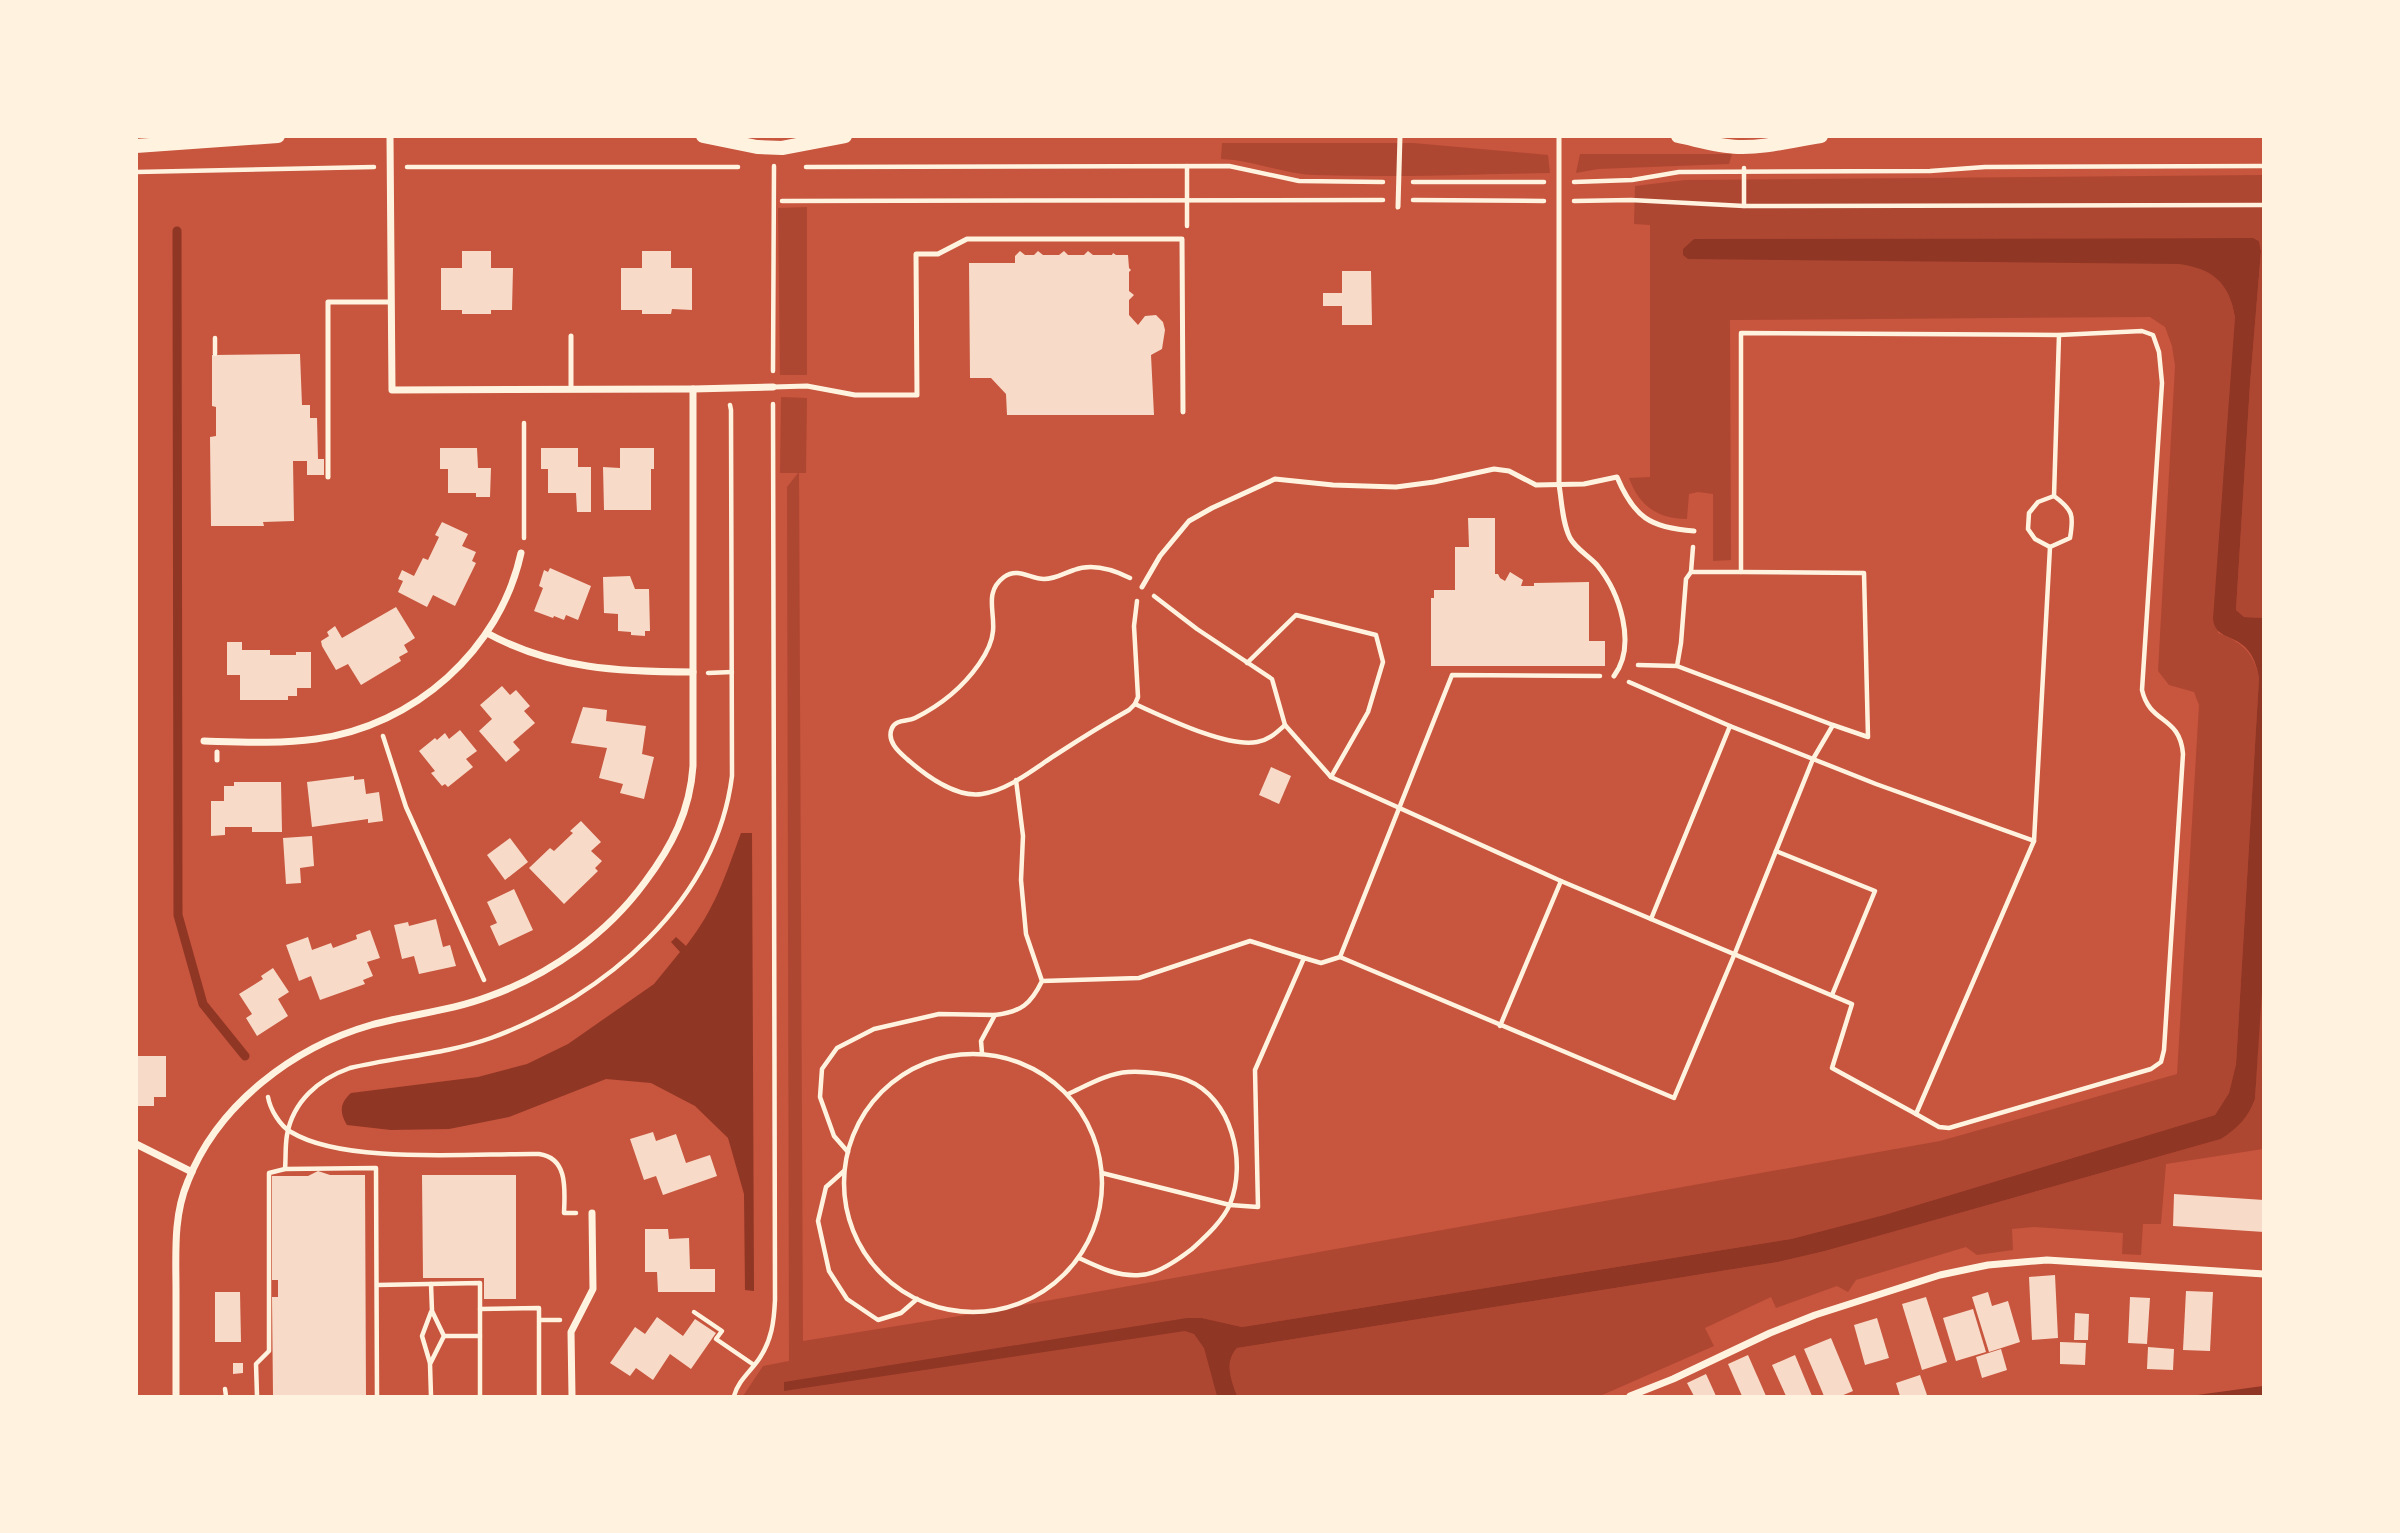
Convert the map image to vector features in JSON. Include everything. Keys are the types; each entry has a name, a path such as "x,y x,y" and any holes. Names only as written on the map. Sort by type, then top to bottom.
{"main road":[{"path":"136,146 278,136"},
{"path":"703,136 757,147 782,148 845,136"},
{"path":"1678,136 1735,147 1765,146 1821,136"}],"street":[{"path":"390,136 391,390 773,387"},
{"path":"176,1396 177,1225 182,1197 214,1132 235,1108 298,1057 335,1037 369,1026 459,1006 519,984 562,960 619,914 666,853 678,830 687,805 694,766 693,389"},
{"path":"204,741 306,740 337,736 371,725 409,707 443,682 468,658 488,633 507,595 523,550"},
{"path":"488,633 526,651 579,666 624,672 693,672"},
{"path":"136,1144 192,1172"},
{"path":"572,1396 571,1332 593,1289 592,1213"},
{"path":"1630,1396 1815,1315 1940,1275 1988,1265 2047,1260 2263,1274"}],"lane":[{"path":"1398,204 1400,136"},
{"path":"1559,136 1559,485 1564,520 1571,539 1605,575 1616,596 1623,626 1623,664 1614,676"},
{"path":"773,387 807,386 855,395 917,395 916,254 939,254 967,239 1182,239 1183,412"},
{"path":"328,477 328,302 391,303"},
{"path":"571,336 571,389"},
{"path":"1142,587 1160,556 1189,521 1275,479 1396,488 1498,469 1509,471 1530,484 1584,484 1617,477 1632,506 1645,519 1660,526 1694,531"},
{"path":"217,752 217,760"}],"path":[{"path":"1838,164 1838,171"},
{"path":"1187,166 1187,231"},
{"path":"806,167 1242,167 1315,182 1559,182 1632,180 1679,172 2263,166"},
{"path":"136,172 390,167 745,167"},
{"path":"767,167 783,167"},
{"path":"734,1396 736,1388 771,1336 775,1300 774,167"},
{"path":"1744,171 1744,206"},
{"path":"782,201 1187,199 1398,204 1631,200 1744,206 2263,205"},
{"path":"1142,587 1135,607 1138,697 1129,710 1016,780 983,794 958,791 933,778 893,745 890,733 892,726 914,718 950,696 976,669 988,651 993,634 990,603 993,590 1004,577 1013,573 1047,579 1056,578 1074,569 1096,568 1128,577 1142,587 1197,629 1272,679 1285,725 1331,777 1561,881 1852,1004 1832,1068 1939,1127 1949,1128 2151,1069 2161,1062 2164,1050 2183,754 2182,739 2176,730 2153,714 2145,703 2142,690 2162,383 2159,352 2154,335 2142,331 2059,335 1741,333 1741,572"},
{"path":"2054,496 2059,335"},
{"path":"215,338 215,354"},
{"path":"285,1169 291,1119 302,1100 315,1087 335,1074 362,1065 471,1043 512,1029 556,1008 601,979 646,941 694,881 716,840 731,786 731,419"},
{"path":"523,550 524,423"},
{"path":"2050,547 2070,538 2073,520 2067,506 2054,496"},
{"path":"2050,547 2035,539 2028,529 2029,513 2038,502 2054,496"},
{"path":"1916,1114 2034,841 2050,547"},
{"path":"1623,664 1677,666 1868,737 1864,573 1691,569 1686,579 1677,666"},
{"path":"1247,663 1296,615 1376,635 1382,663 1367,712 1331,777"},
{"path":"715,673 732,672"},
{"path":"1340,957 1452,676 1614,676 1875,784 2034,841"},
{"path":"1135,704 1223,739 1255,743 1271,737 1285,725"},
{"path":"1042,981 1139,978 1250,941 1321,963 1340,957 1674,1098 1813,759 1833,725"},
{"path":"1651,919 1730,726"},
{"path":"382,733 406,807 486,986"},
{"path":"848,1152 834,1136 820,1097 822,1069 837,1048 874,1029 939,1014 1011,1013 1034,999 1042,981 1026,934 1021,880 1023,836 1016,780"},
{"path":"1776,851 1875,891 1832,995"},
{"path":"1500,1026 1561,881"},
{"path":"1102,1173 1230,1205 1258,1207 1255,1070 1304,958"},
{"path":"982,1053 981,1041 995,1015"},
{"path":"982,1053 1014,1060 1043,1073 1068,1094 1085,1117 1097,1144 1102,1173 1101,1203 1093,1231 1079,1258 1058,1280 1006,1308 976,1312 946,1309 917,1299 891,1282 869,1259 854,1232 846,1202 845,1171 848,1152 861,1119 883,1090 912,1069 946,1056 982,1053"},
{"path":"1068,1094 1104,1078 1126,1072 1187,1080 1212,1096 1233,1134 1237,1174 1230,1205 1206,1236 1176,1262 1142,1276 1109,1272 1079,1258"},
{"path":"273,1111 288,1131 339,1148 372,1153 553,1157 561,1166 564,1209"},
{"path":"257,1396 256,1364 269,1351 269,1173 285,1169 376,1168 377,1396"},
{"path":"845,1171 826,1187 818,1221 829,1271 847,1299 878,1321 901,1313 917,1299"},
{"path":"377,1285 480,1283 481,1396"},
{"path":"431,1284 432,1311 444,1336"},
{"path":"480,1309 539,1308 539,1396"},
{"path":"431,1396 430,1364 422,1335 432,1311"},
{"path":"694,1312 722,1331 716,1339 754,1365"},
{"path":"540,1320 561,1320"},
{"path":"444,1336 480,1336"},
{"path":"430,1364 444,1336"},
{"path":"225,1389 226,1396"}],"shaded area":[{"path":"1222,143 1413,143 1548,155 1550,173 1374,176 1303,174 1221,159"},
{"path":"1580,154 1732,154 1729,164 1598,169 1576,173"},
{"path":"2263,175 2263,618 2244,617 2236,610 2261,251 2259,241 2252,238 1695,239 2177,264 2209,273 2223,286 2235,317 2218,633 2234,640 2246,650 2254,662 2259,678 2236,1064 2229,1093 2215,1115 1884,1215 1791,1239 1242,1327 1202,1318 1223,1396 743,1396 763,1366 789,1361 787,487 798,473 780,473 781,397 807,398 806,473 799,473 803,1341 978,1313 1940,1141 2177,1074 2199,705 2194,692 2169,685 2158,671 2175,366 2165,327 2150,317 1730,320 1731,560 1713,561 1713,494 1689,494 1687,519 1667,517 1644,503 1629,478 1650,477 1650,225 1634,224 1635,186 1685,180"},
{"path":"807,207 807,375 780,375 778,208"},
{"path":"2253,238 2259,241 2261,251 2236,610 2244,617 2263,618 2264,960 2255,1099 2246,1117 2232,1131 2221,1139 1778,1262 1237,1348 1230,1365 1237,1396 1217,1396 1204,1348 1194,1334 1185,1331 784,1391 784,1382 1187,1318 1202,1318 1242,1327 1791,1239 1884,1215 2215,1115 2229,1093 2236,1064 2259,678 2255,662 2248,650 2217,630 2213,619 2235,317 2223,286 2209,273 2177,264 1688,259 1683,255 1683,249 1694,239"},
{"path":"741,833 752,833 754,1291 745,1290 744,1194 728,1138 695,1106 651,1083 606,1079 509,1117 449,1129 391,1130 347,1125 342,1108 351,1093 478,1077 527,1064 568,1044 654,984 680,952 671,942 676,937 686,946 705,919"},
{"path":"2263,960 2263,1149 2166,1164 2161,1224 2143,1224 2141,1255 2122,1254 2123,1233 2034,1227 2012,1229 2013,1250 1977,1255 1966,1247 1856,1280 1848,1292 1837,1286 1776,1308 1771,1297 1705,1328 1714,1346 1600,1396 1237,1396 1230,1366 1237,1348 1778,1262 2221,1139 2242,1122 2255,1099"},
{"path":"2263,1386 2263,1396 2190,1396"}],"building":[{"path":"462,251 491,251 491,268 513,268 512,310 491,310 491,314 462,314 462,310 441,310 441,268 462,268"},
{"path":"642,251 671,251 671,268 692,268 692,310 672,309 671,314 642,314 642,310 621,310 621,268 642,268"},
{"path":"1020,251 1025,255 1034,255 1038,251 1043,255 1059,255 1064,251 1068,255 1084,255 1088,251 1093,255 1128,255 1131,270 1129,291 1134,295 1129,300 1129,315 1138,325 1145,316 1156,315 1163,322 1165,330 1162,349 1151,355 1154,415 1007,415 1006,394 991,378 970,378 969,263 1015,263 1015,256"},
{"path":"1342,271 1371,271 1372,325 1342,325 1342,306 1323,306 1323,293 1342,293"},
{"path":"300,354 302,405 310,405 310,418 317,418 318,459 324,459 324,475 307,475 307,461 293,461 294,521 263,522 264,526 211,526 210,437 216,436 216,407 212,406 212,355"},
{"path":"440,448 477,448 478,468 491,468 490,497 476,497 476,493 448,493 448,469 440,469"},
{"path":"541,448 578,448 578,467 591,467 591,512 577,512 576,493 548,493 548,469 541,469"},
{"path":"620,448 654,448 651,510 604,510 603,467 620,468"},
{"path":"1468,518 1495,518 1495,574 1505,581 1510,572 1523,580 1521,586 1534,586 1534,583 1589,582 1589,641 1605,641 1605,666 1431,666 1431,598 1434,598 1434,590 1455,590 1455,547 1469,547"},
{"path":"442,522 468,534 462,546 476,552 472,561 476,563 455,606 433,595 427,607 398,592 403,581 398,579 402,570 414,576 423,558 428,560 439,537 435,535"},
{"path":"550,568 591,586 578,620 566,615 564,620 554,616 553,618 534,611 543,588 539,586 544,570 548,572"},
{"path":"630,576 635,589 649,589 650,631 645,631 645,636 618,631 618,614 604,613 603,577"},
{"path":"396,607 415,638 404,645 408,652 399,657 401,661 361,685 348,664 336,670 322,646 321,641 329,636 327,632 335,626 342,638"},
{"path":"227,642 242,642 242,650 270,650 270,655 311,652 311,688 297,688 297,696 288,696 288,700 240,700 240,675 227,675"},
{"path":"502,686 510,695 516,690 530,706 524,711 535,723 513,742 520,750 506,762 479,731 492,719 480,705"},
{"path":"583,707 607,710 606,721 646,726 642,754 654,757 644,799 620,793 623,784 599,778 607,748 571,743"},
{"path":"460,730 477,751 466,759 473,767 448,787 445,784 442,786 431,773 435,771 419,751 435,738 437,740 445,733 449,739"},
{"path":"1271,767 1291,776 1279,804 1259,795"},
{"path":"354,776 354,780 364,779 366,794 379,792 383,821 368,823 368,819 312,827 307,782"},
{"path":"234,782 281,782 282,832 252,832 252,827 225,827 225,835 211,836 211,801 224,801 224,786 234,786"},
{"path":"581,821 601,842 591,851 602,861 595,868 598,871 564,904 529,868 550,848 554,851"},
{"path":"312,836 314,866 300,868 301,883 286,884 283,838"},
{"path":"510,838 528,862 505,880 487,855"},
{"path":"514,889 533,930 499,946 490,926 497,923 487,902"},
{"path":"436,919 443,947 450,945 456,966 419,974 414,956 402,959 394,925 408,922 409,926"},
{"path":"370,930 380,958 367,962 373,976 363,980 365,984 320,1000 311,976 299,981 286,945 308,937 312,950 331,943 333,948 357,939 356,935"},
{"path":"273,968 289,992 278,999 288,1016 257,1036 246,1018 252,1014 239,994 263,979 261,976"},
{"path":"136,1056 166,1056 166,1097 154,1097 154,1106 136,1106"},
{"path":"653,1132 656,1141 676,1134 686,1163 710,1155 717,1176 663,1195 656,1176 644,1180 630,1139"},
{"path":"318,1171 330,1175 365,1175 366,1396 273,1396 272,1297 278,1297 278,1280 272,1280 272,1176 308,1176"},
{"path":"422,1175 516,1175 516,1299 484,1299 484,1278 423,1278"},
{"path":"2174,1194 2264,1200 2264,1232 2173,1226"},
{"path":"645,1229 668,1229 669,1239 689,1238 690,1269 715,1269 715,1292 658,1292 657,1272 645,1272"},
{"path":"2055,1275 2058,1338 2032,1340 2029,1277"},
{"path":"2186,1291 2213,1292 2210,1351 2183,1350"},
{"path":"215,1292 240,1292 241,1342 215,1342"},
{"path":"1988,1292 1992,1306 2008,1301 2020,1342 1989,1352 1972,1297"},
{"path":"1926,1297 1947,1362 1922,1370 1902,1304"},
{"path":"2130,1297 2150,1298 2147,1344 2128,1343"},
{"path":"1973,1309 1986,1352 1956,1361 1943,1318"},
{"path":"2075,1313 2089,1314 2088,1340 2074,1340"},
{"path":"657,1317 683,1336 695,1319 716,1333 691,1369 670,1354 653,1380 636,1368 630,1376 610,1363 635,1327 645,1334"},
{"path":"1877,1318 1889,1358 1865,1365 1854,1325"},
{"path":"1831,1338 1853,1391 1841,1396 1824,1396 1804,1349"},
{"path":"2060,1342 2086,1343 2085,1365 2060,1364"},
{"path":"2148,1347 2174,1349 2173,1370 2147,1369"},
{"path":"2001,1349 2007,1370 1982,1378 1976,1357"},
{"path":"1748,1355 1766,1396 1742,1396 1728,1364"},
{"path":"1795,1355 1812,1396 1786,1396 1772,1365"},
{"path":"233,1363 243,1363 243,1373 233,1374"},
{"path":"1706,1374 1716,1396 1694,1396 1687,1383"},
{"path":"1920,1375 1927,1395 1900,1396 1896,1383"}],"waterway":[{"path":"177,231 178,915 203,1004 245,1056"}]}
